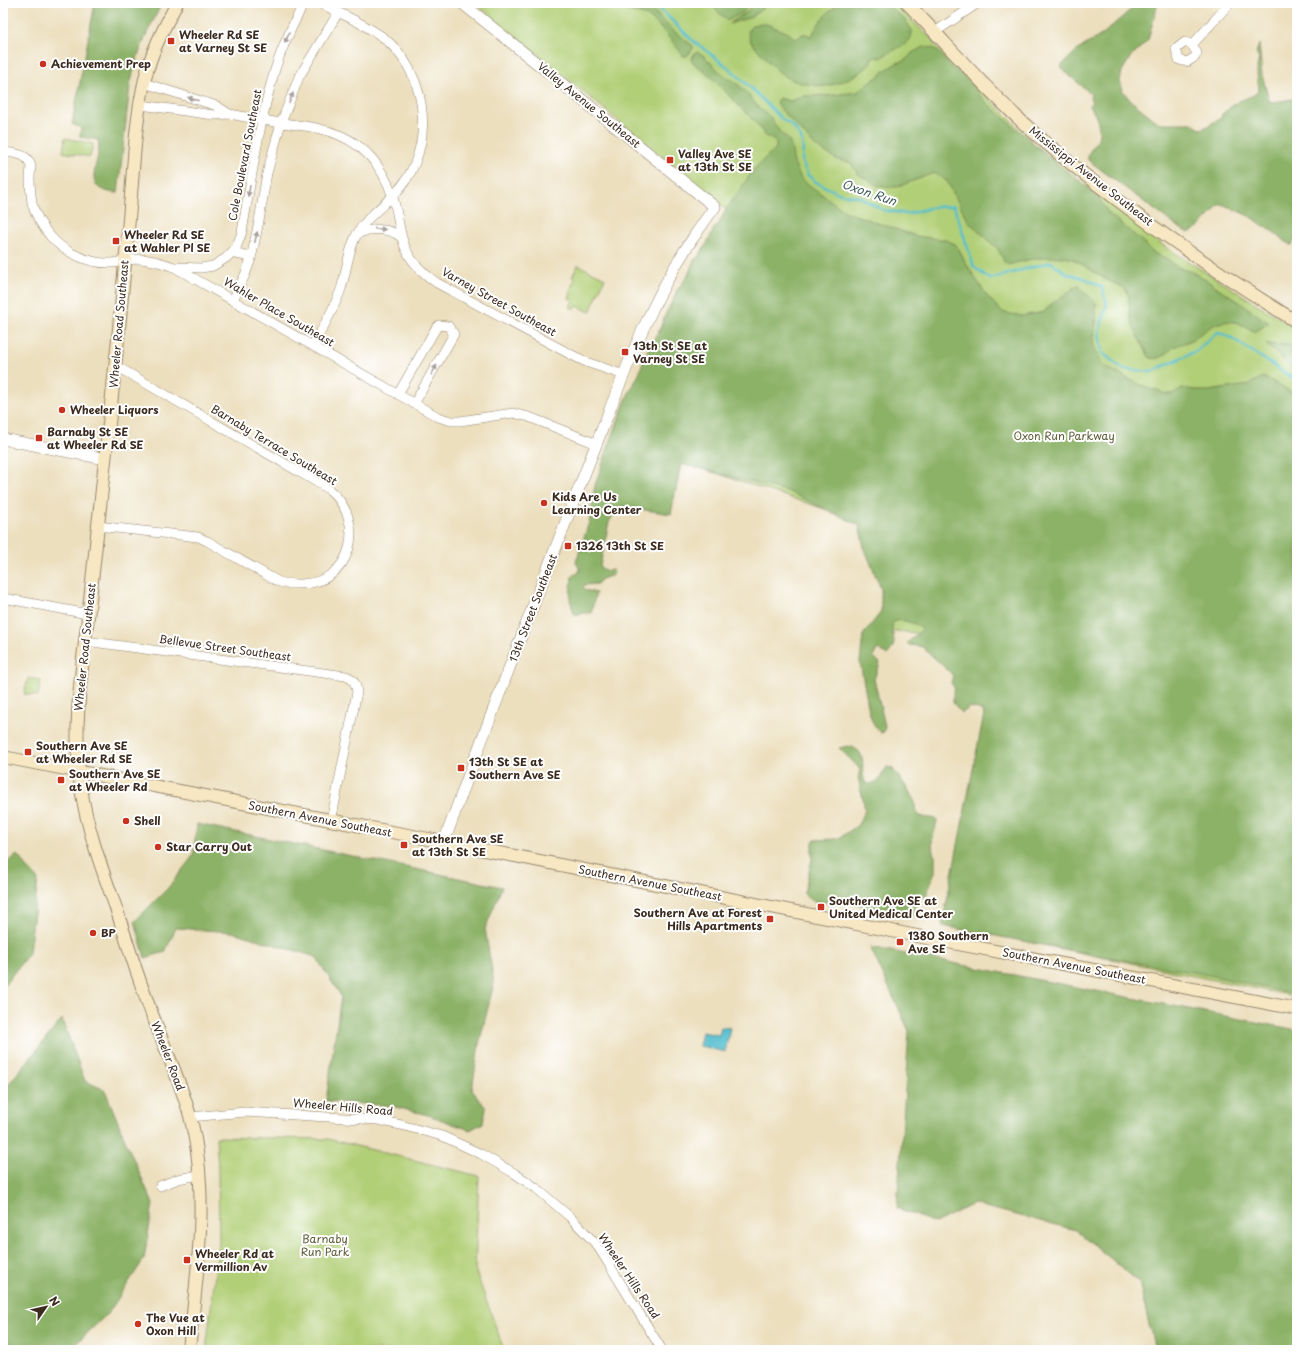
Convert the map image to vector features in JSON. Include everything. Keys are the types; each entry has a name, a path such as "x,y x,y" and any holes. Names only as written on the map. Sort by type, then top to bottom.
{"main road":[{"name":"Wheeler Road Southeast","path":"79,772 78,727 85,641 116,366 135,141 140,105 148,66 158,38 177,3"},
{"name":"Mississippi Avenue Southeast","path":"907,3 978,78 1030,129 1096,184 1180,245 1297,322"},
{"name":"Southern Avenue Southeast","path":"3,757 1297,1009"},
{"name":"Wheeler Road","path":"79,772 80,787 86,816 98,855 147,1002 180,1085 190,1117 196,1145 199,1175 200,1225 189,1350"}],"street":[{"name":"Cole Boulevard Southeast","path":"174,267 201,268 213,266 226,258 236,248 242,232 263,120 274,74 286,40 304,3"},
{"path":"313,346 341,291 349,254 357,234 369,219 405,182 412,172 418,154 422,133 423,110 418,87 406,63 391,45 366,27 320,3"},
{"name":"Valley Avenue Southeast","path":"462,3 715,207"},
{"path":"935,32 978,3"},
{"path":"1192,45 1230,3"},
{"path":"233,300 245,275 251,257 267,176 281,123 299,77 338,13"},
{"name":"Varney Street Southeast","path":"144,83 217,106 229,114"},
{"name":"Varney Street Southeast","path":"140,105 214,115 229,114 320,129 339,134 365,151 375,162 385,177 393,195 401,237 405,247 412,260 429,277 437,283 574,356 624,375"},
{"name":"Wahler Place Southeast","path":"3,152 23,156 30,162 30,192 36,214 45,230 59,245 73,254 94,261 112,263 144,259 174,267 438,417 452,421 513,413 529,417 597,444"},
{"path":"252,175 267,176"},
{"name":"13th Street Southeast","path":"444,842 470,770 624,375 668,277 715,207"},
{"path":"357,234 373,229 380,229 388,230 401,237"},
{"path":"231,253 251,257"},
{"path":"398,394 436,328 439,325 448,326 454,334 414,404"},
{"name":"Barnaby Terrace Southeast","path":"97,526 198,538 207,541 277,580 290,585 304,585 332,574 346,557 350,547 350,522 346,509 338,498 327,488 116,366"},
{"path":"3,439 105,458"},
{"path":"3,598 88,614"},
{"name":"Bellevue Street Southeast","path":"85,641 346,676 352,680 357,687 357,692 331,821"},
{"name":"Wheeler Hills Road","path":"190,1117 245,1112 378,1120 442,1136 476,1151 514,1173 536,1188 570,1217 596,1245 662,1350"},
{"path":"160,1186 178,1179 199,1175"}],"green space":[{"path":"95,3 162,3 147,33 136,61 130,85 118,193 105,191 98,187 94,174 99,149 98,140 80,137 81,128 72,124"},
{"name":"Oxon Run Parkway","path":"475,3 893,3 934,41 933,43 1036,145 1165,247 1297,329 1297,997 1028,942 1075,652 889,630 870,524 676,460 593,496 667,310 738,196 728,211"},
{"path":"625,3 646,3 671,29 693,46 693,49 687,56 683,56 656,23 647,16 626,9 624,7"},
{"path":"710,3 750,3 743,12 727,21"},
{"path":"753,3 764,3 766,6 751,17 729,24 748,11"},
{"path":"840,3 885,3 905,20 912,30 911,38 906,44 881,58 872,57 869,65 857,74 829,86 804,84 784,76 754,46 750,40 748,33 749,30 757,24 769,25 786,32 795,39 803,34 812,36 824,17"},
{"path":"1138,3 1158,3 1148,40 1130,58 1122,71 1120,81 1123,91 1130,100 1159,123 1192,123 1198,128 1202,129 1221,118 1222,114 1237,102 1254,95 1259,89 1257,70 1259,59 1256,53 1259,44 1262,75 1270,103 1297,98 1297,235 1292,245 1249,216 1222,204 1218,206 1198,227 1188,233 1175,225 1088,160 1089,153 1096,143 1099,134 1097,119 1090,106 1092,102 1090,98 1091,94 1063,70 1061,66 1076,51 1103,34"},
{"path":"923,47 933,48 938,51 950,66 963,76 987,103 1048,157 1098,197 1109,214 1143,242 1152,252 1170,261 1177,267 1197,274 1269,323 1255,332 1236,322 1221,322 1210,327 1189,341 1174,347 1164,356 1150,358 1134,327 1130,316 1128,295 1123,287 1105,279 1069,258 1048,257 1022,261 1009,265 1005,263 998,249 968,221 947,181 934,173 897,187 884,187 876,185 858,174 851,163 838,160 815,146 777,103 779,98 791,101 803,96 825,96 857,92 880,76 884,71 897,63 904,61 912,53"},
{"name":"Oxon Run Parkway","path":"697,52 703,55 725,77 734,81 746,92 758,107 770,117 779,131 789,140 793,160 801,179 846,212 916,236 946,240 953,243 959,249 965,262 987,296 1002,312 1022,316 1044,312 1050,305 1078,285 1096,303 1096,322 1093,344 1103,366 1149,389 1158,390 1165,394 1172,394 1182,388 1209,391 1248,385 1263,377 1280,385 1297,396 1297,975 1292,990 1288,993 1204,974 942,925 984,714 982,710 970,707 962,713 953,703 953,693 955,689 951,683 953,676 950,672 922,647 909,645 907,643 920,632 922,629 920,626 906,621 896,621 893,622 892,627 894,642 891,650 887,655 878,649 873,656 880,663 874,679 885,726 884,732 881,733 875,726 869,711 860,662 863,635 881,612 881,589 864,547 859,525 787,491 681,464 671,514 620,506 616,508 609,522 600,566 607,571 613,570 614,573 613,575 602,579 597,584 584,585 583,587 585,590 596,593 591,613 581,613 576,615 574,613 570,600 572,576 580,570 576,562 589,522 595,485 627,397 638,376 650,344 662,327 677,290 687,277 694,260 698,257 707,243 727,208 755,168 776,148 776,142 766,136 756,123 710,76 691,61 694,54"},
{"path":"65,138 93,144 90,157 63,152"},
{"path":"578,265 605,278 590,312 577,306 575,309 570,307 573,300 569,298 571,293 569,292 575,279 572,277"},
{"path":"1266,344 1289,345 1297,349 1297,373"},
{"path":"28,678 41,680 38,696 24,694"},
{"path":"847,746 854,748 861,756 866,784 871,784 877,781 887,767 892,768 911,794 917,813 922,817 936,819 937,821 932,841 933,853 935,856 935,872 927,894 923,897 915,897 915,914 911,917 886,913 854,903 819,902 807,898 804,893 812,859 812,846 814,840 836,839 841,837 858,825 865,809 858,777 860,772 859,768 839,748"},
{"path":"197,824 502,887 485,929 494,983 479,1044 472,1090 486,1108 483,1123 470,1130 428,1115 392,1106 326,1101 341,996 316,957 232,932 176,928 165,952 145,958 135,921 168,888 193,856"},
{"path":"17,855 38,880 29,953 3,987 3,866"},
{"path":"870,947 1297,1030 1297,1350 1155,1350 1139,1282 1076,1230 973,1204 935,1223 897,1208 909,1031"},
{"path":"62,1019 85,1081 105,1090 153,1204 144,1259 109,1312 77,1343 76,1350 3,1350 3,1091"},
{"name":"Barnaby Run Park","path":"216,1137 328,1139 479,1176 475,1269 504,1350 206,1350 219,1241"}],"water":[{"path":"721,1027 730,1028 725,1052 699,1046 702,1032 719,1035"}],"waterway":[{"name":"Oxon Run","path":"654,3 691,39 729,68 782,119 795,129 801,138 803,147 802,161 808,175 816,182 840,194 860,197 883,210 907,214 934,207 954,206 974,267 990,279 1051,262 1068,274 1084,278 1102,287 1107,304 1099,333 1102,353 1123,369 1151,372 1196,351 1218,332 1232,338 1297,381"}],"place":[{"name":"Wheeler Rd SE at Varney St SE","path":"171,41"},
{"name":"Achievement Prep","path":"43,64"},
{"name":"Valley Ave SE at 13th St SE","path":"670,160"},
{"name":"Wheeler Rd SE at Wahler Pl SE","path":"116,241"},
{"name":"13th St SE at Varney St SE","path":"625,352"},
{"name":"Wheeler Liquors","path":"62,410"},
{"name":"Barnaby St SE at Wheeler Rd SE","path":"39,438"},
{"name":"Kids Are Us Learning Center","path":"544,503"},
{"name":"1326 13th St SE","path":"568,546"},
{"name":"Southern Ave SE at Wheeler Rd SE","path":"28,752"},
{"name":"13th St SE at Southern Ave SE","path":"461,768"},
{"name":"Southern Ave SE at Wheeler Rd","path":"61,780"},
{"name":"Shell","path":"126,821"},
{"name":"Southern Ave SE at 13th St SE","path":"404,845"},
{"name":"Star Carry Out","path":"158,847"},
{"name":"Southern Ave SE at United Medical Center","path":"821,907"},
{"name":"Southern Ave at Forest Hills Apartments","path":"770,919"},
{"name":"BP","path":"93,933"},
{"name":"1380 Southern Ave SE","path":"900,942"},
{"name":"Wheeler Rd at Vermillion Av","path":"187,1260"},
{"name":"The Vue at Oxon Hill","path":"138,1324"}]}
